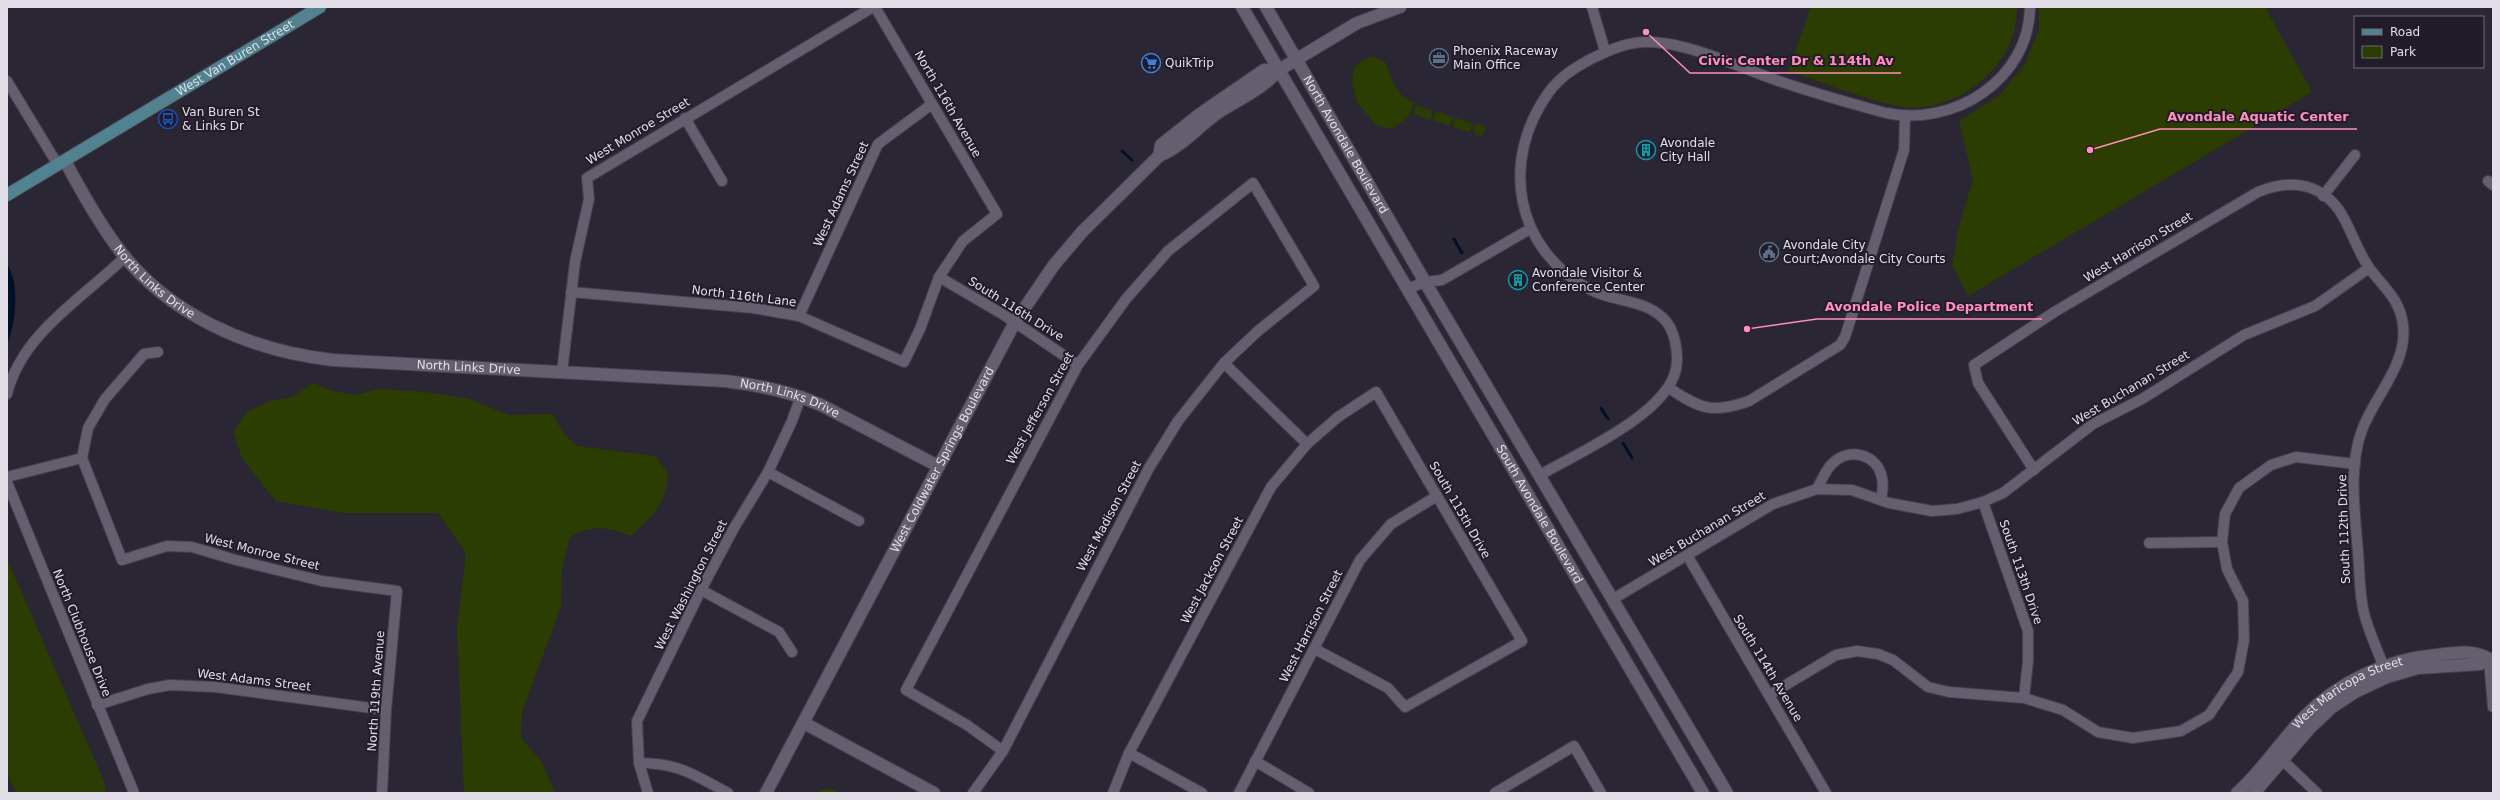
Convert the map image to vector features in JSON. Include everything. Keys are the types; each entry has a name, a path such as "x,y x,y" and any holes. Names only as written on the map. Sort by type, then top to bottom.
{"main road":[{"name":"West Van Buren Street","path":"7,195 320,7"}],"street":[{"name":"North 116th Avenue","path":"874,7 997,214 963,241 939,277"},
{"name":"West Monroe Street","path":"562,372 575,262 589,199 587,178 685,118 874,7"},
{"name":"North Avondale Boulevard","path":"1242,7 1377,236"},
{"name":"North Avondale Boulevard","path":"1266,7 1425,282"},
{"name":"West Coldwater Springs Boulevard","path":"766,793 1015,322 1054,265 1068,248 1159,156 1171,151 1216,115 1270,81 1279,70 1357,23 1400,7"},
{"path":"1592,7 1605,52"},
{"path":"1523,485 1636,420 1656,404 1669,388 1676,368 1676,354 1673,334 1664,319 1641,304 1594,292 1575,281 1544,251 1530,229 1525,214 1521,186 1521,163 1529,128 1556,83 1574,68 1605,52 1630,44 1668,44 1746,69 1774,80 1905,117 1931,116 1957,108 1980,96 2000,79 2015,59 2024,40 2030,18 2030,7"},
{"path":"7,81 61,163"},
{"name":"West Adams Street","path":"798,316 878,144 932,104"},
{"path":"1669,388 1684,398 1706,407 1722,410 1734,407 1749,401 1840,345 1845,337 1904,150 1905,117"},
{"path":"685,118 722,181"},
{"path":"2323,196 2355,155"},
{"name":"North Links Drive","path":"61,163 109,235 126,257 155,287 179,305 217,329 268,348 303,357 333,360 725,381 762,386 801,396 841,414 938,466"},
{"name":"West Madison Street","path":"973,793 1003,751 1149,468 1178,421 1224,363 1258,331 1314,286 1253,183"},
{"name":"West Jefferson Street","path":"1003,751 967,725 906,690 1078,365 1126,299 1168,251 1253,183"},
{"name":"West Harrison Street","path":"2034,470 1978,383 1974,365 2056,311 2258,192 2274,186 2298,183 2323,196"},
{"name":"South 112th Drive","path":"2323,196 2338,210 2369,268 2394,297 2401,311 2403,344 2399,359 2362,430 2355,464 2354,512 2358,582 2365,614 2385,671"},
{"path":"1407,289 1425,282 1442,280 1530,229"},
{"name":"South Avondale Boulevard","path":"1377,236 1703,793"},
{"path":"7,394 15,372 31,343 126,257"},
{"name":"West Buchanan Street","path":"1613,599 1773,504 1817,489 1852,490 1881,500 1932,511 1983,502 2003,493 2093,424 2142,398 2244,335 2315,306 2369,268"},
{"name":"North 116th Lane","path":"571,292 753,308 798,316 904,362 920,329 939,277"},
{"name":"South 116th Drive","path":"939,277 1015,322 1078,365"},
{"name":"South Avondale Boulevard","path":"1425,282 1727,793"},
{"path":"7,477 82,458 88,428 105,398 144,354 158,352"},
{"path":"1224,363 1307,444"},
{"name":"West Jackson Street","path":"1113,793 1130,753 1271,487 1307,444 1338,417 1376,392"},
{"name":"South 115th Drive","path":"1315,649 1388,688 1405,707 1522,641 1376,392"},
{"name":"West Washington Street","path":"648,793 639,763 637,721 701,590 734,528 768,472 792,421 801,396"},
{"path":"1817,489 1834,462 1844,456 1863,455 1872,460 1882,477 1881,500"},
{"path":"1769,695 1836,655 1857,651 1878,654 1894,660 1928,687 1949,692 2024,698 2063,710 2098,732 2133,738 2181,731 2209,715 2238,672 2244,640 2243,601 2227,569 2222,542 2225,514 2239,488 2271,465 2296,457 2355,464"},
{"name":"West Monroe Street","path":"82,458 122,560 167,546 192,547 322,581 397,591"},
{"path":"768,472 859,521"},
{"name":"North Clubhouse Drive","path":"7,482 134,793"},
{"name":"West Harrison Street","path":"1238,793 1315,649 1360,560 1376,539 1391,524 1436,496"},
{"name":"South 113th Drive","path":"1983,502 2028,631 2028,661 2024,698"},
{"path":"2149,543 2222,542"},
{"name":"South 114th Avenue","path":"1687,555 1826,793"},
{"path":"701,590 779,632 792,652"},
{"name":"North 119th Avenue","path":"382,793 386,710 397,591"},
{"path":"2491,659 2493,706"},
{"name":"West Maricopa Street","path":"2237,793 2331,708 2385,671 2480,664 2491,659"},
{"name":"West Adams Street","path":"97,705 148,689 170,685 215,687 386,710"},
{"path":"804,723 934,793"},
{"path":"1495,793 1574,746 1601,793"},
{"path":"1130,753 1202,793"},
{"path":"2278,756 2317,793"},
{"name":"West Maricopa Street","path":"2254,793 2278,756"},
{"path":"1255,761 1309,793"},
{"path":"639,763 674,766 728,793"}],"green space":[{"path":"1811,7 2017,7 2014,30 2009,46 1997,65 1985,77 1972,88 1942,103 1926,107 1910,107 1893,105 1867,98 1788,71"},
{"path":"2039,7 2265,7 2312,92 1968,296 1952,265 1959,227 1973,179 1959,121 2000,95 2025,64 2039,29"},
{"path":"1373,56 1386,63 1392,80 1399,92 1408,100 1414,102 1409,117 1391,129 1376,125 1357,102 1352,83 1354,67 1365,59"},
{"path":"1416,105 1433,111 1430,120 1413,114"},
{"path":"1436,111 1453,117 1450,126 1433,120"},
{"path":"1455,118 1472,123 1470,132 1453,127"},
{"path":"1479,124 1483,126 1485,130 1483,134 1479,136 1475,134 1473,130 1475,126"},
{"path":"313,383 333,391 355,395 381,389 425,392 469,399 509,415 552,414 564,434 577,446 655,456 668,473 664,494 657,509 631,536 600,528 586,530 570,537 562,567 561,606 522,712 521,738 542,762 555,793 464,793 457,627 466,553 438,513 343,513 276,501 242,458 233,432 247,412 270,401 293,397"},
{"path":"7,559 105,784 105,793 17,793 7,774"},
{"path":"829,788 840,793 815,793"}],"water":[{"path":"7,264 14,282 15,303 13,325 7,344"}],"waterway":[{"path":"1122,151 1132,160"},
{"path":"1454,239 1462,253"},
{"path":"1601,408 1608,419"},
{"path":"1623,443 1632,458"}],"place":[{"name":"Civic Center Dr & 114th Av","path":"1646,32"},
{"name":"Phoenix Raceway Main Office","path":"1439,58"},
{"name":"QuikTrip","path":"1151,63"},
{"name":"Van Buren St & Links Dr","path":"168,119"},
{"name":"Avondale City Hall","path":"1646,150"},
{"name":"Avondale Aquatic Center","path":"2090,150"},
{"name":"Avondale City Court;Avondale City Courts","path":"1769,252"},
{"name":"Avondale Visitor & Conference Center","path":"1518,280"},
{"name":"Avondale Police Department","path":"1747,329"}]}
